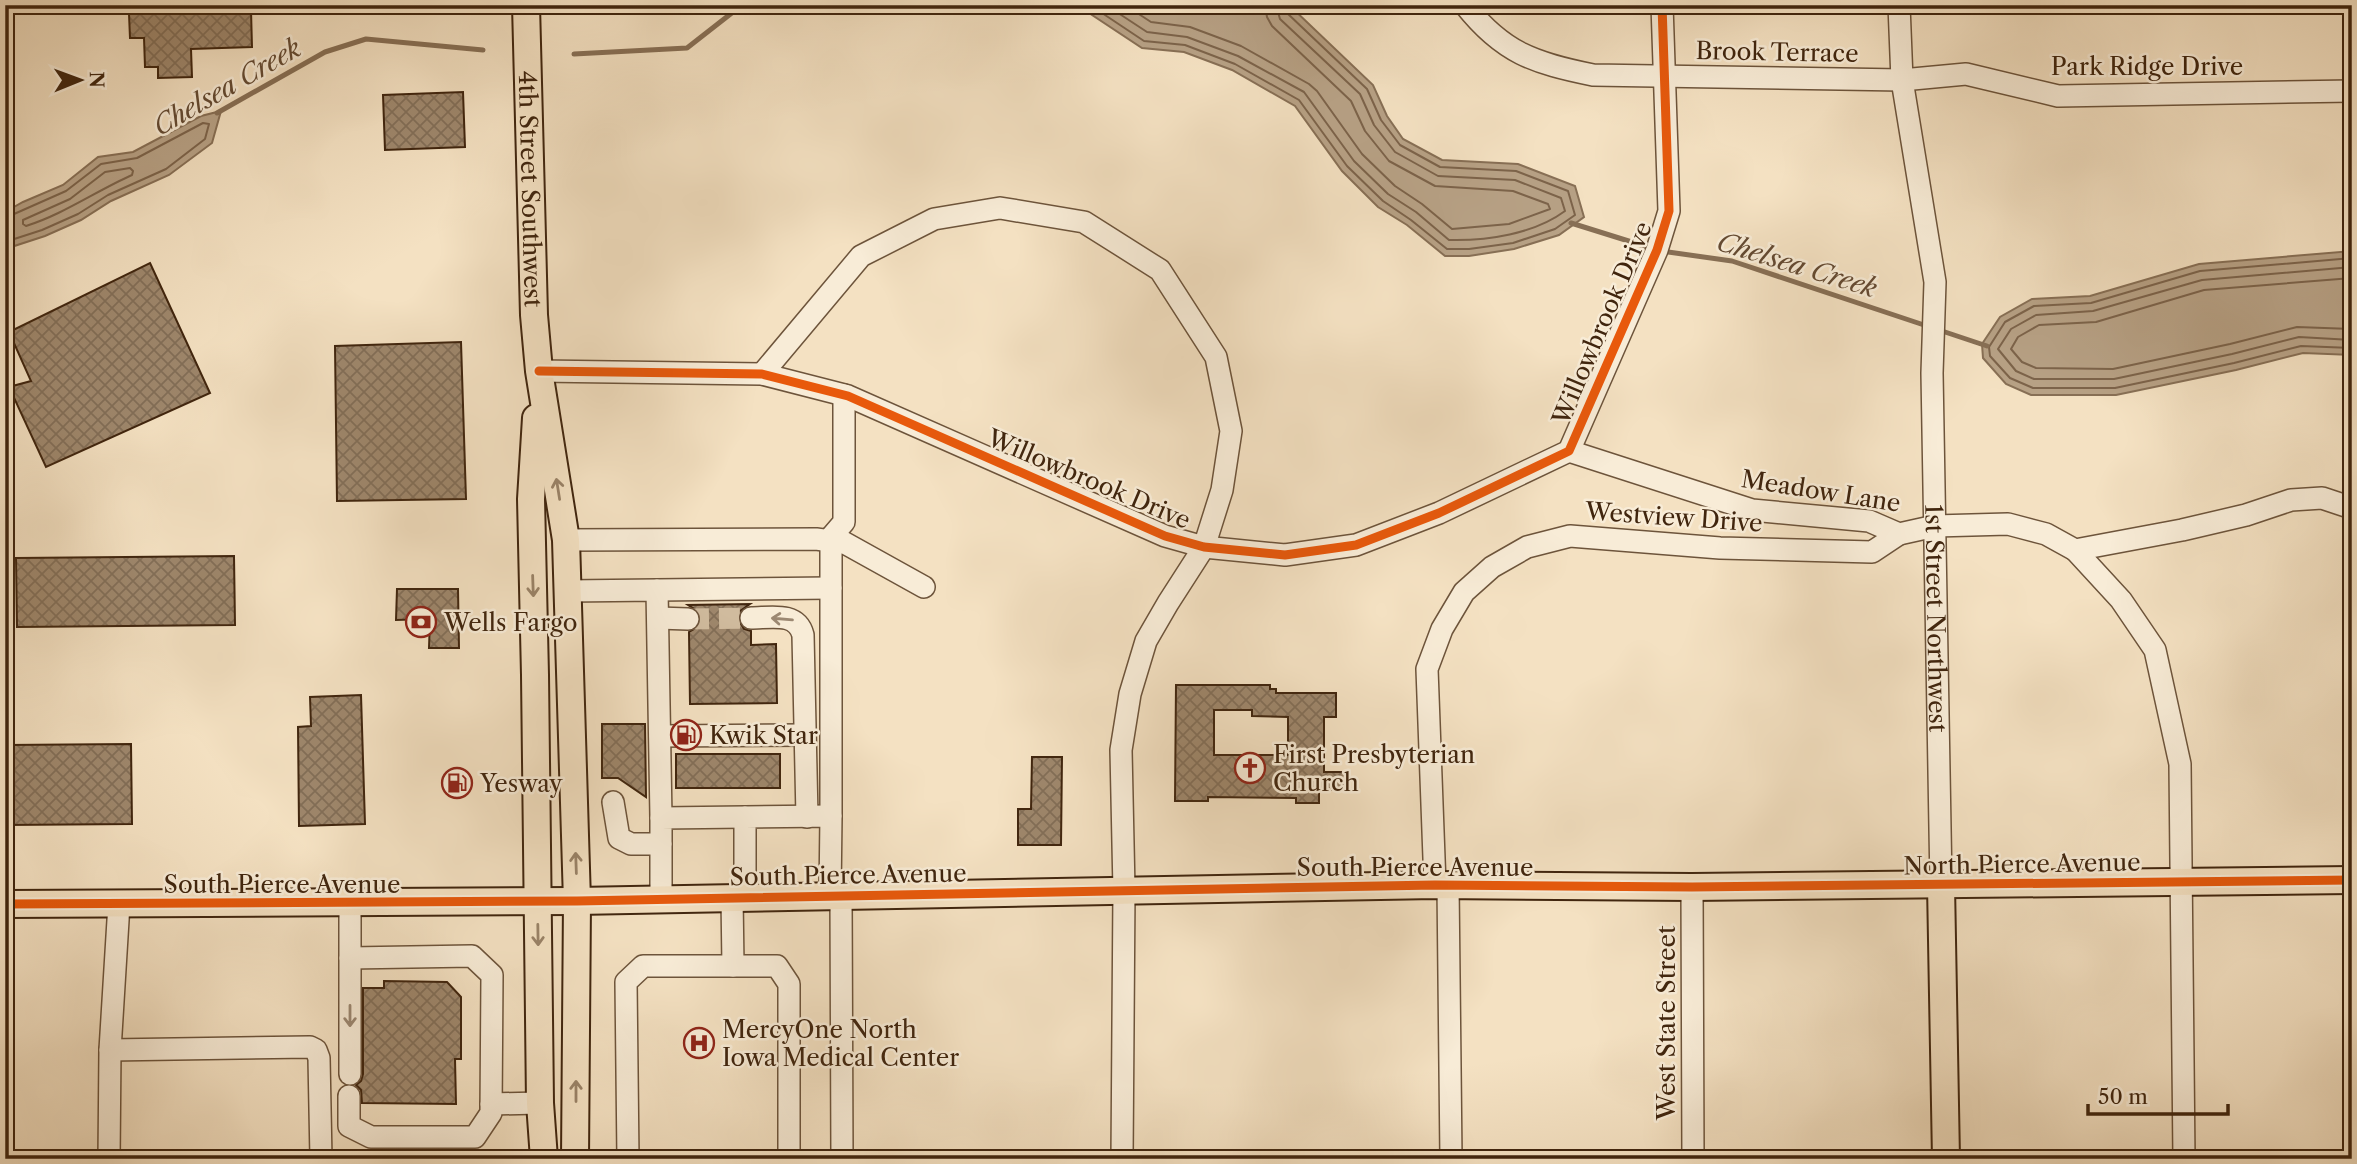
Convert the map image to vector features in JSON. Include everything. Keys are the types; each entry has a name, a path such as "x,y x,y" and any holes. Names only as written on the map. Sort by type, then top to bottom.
{"main road":[{"name":"4th Street Southwest","path":"526,5 534,315 539,370 566,540 577,901 575,1159"},
{"name":"4th Street Southwest","path":"539,370 531,499 540,1103 544,1159"},
{"name":"North Pierce Avenue","path":"1692,887 2352,880"},
{"name":"South Pierce Avenue","path":"5,904 577,901 1442,885 1692,887"},
{"name":"1st Street Northwest","path":"1941,885 1946,1159"}],"street":[{"name":"Brook Terrace","path":"1465,5 1484,29 1514,52 1553,67 1592,75 1902,80"},
{"name":"Willowbrook Drive","path":"539,370 762,374 844,395 1165,536 1205,547 1285,555 1356,545 1439,513 1569,451 1657,250 1669,211 1662,5"},
{"name":"1st Street Northwest","path":"1899,5 1902,80 1935,282 1932,373 1941,885"},
{"name":"Park Ridge Drive","path":"1902,80 1966,74 2058,96 2352,91"},
{"path":"762,374 861,256 934,219 1000,208 1084,222 1160,270 1216,357 1231,431 1223,490 1205,547 1146,641 1130,694 1121,750 1124,890 1122,1159"},
{"path":"842,1159 836,895 831,816 831,541 844,522 844,395"},
{"name":"Meadow Lane","path":"1569,451 1752,510 1869,521 1899,534 1935,526 2008,524 2046,534 2075,550 2121,600 2155,650 2180,764 2184,1159"},
{"path":"2075,550 2220,521 2291,500 2322,498 2352,508"},
{"name":"Westview Drive","path":"1451,1159 1442,885 1427,669 1442,629 1464,593 1492,567 1527,547 1570,536 1720,548 1872,552 1899,534"},
{"path":"566,540 816,539 843,542 924,587"},
{"path":"568,591 831,588"},
{"path":"657,590 661,898"},
{"path":"658,618 688,619"},
{"path":"751,618 793,619 801,626 807,817"},
{"path":"660,736 805,736"},
{"path":"613,802 615,828 619,838 631,844 661,844"},
{"path":"661,818 831,816"},
{"path":"733,966 745,817"},
{"name":"West State Street","path":"1692,887 1693,1159"},
{"path":"350,1074 351,903"},
{"path":"109,1159 110,1050 119,904"},
{"path":"349,1096 349,1126 371,1137 475,1137 491,1114 492,975 472,956 350,958"},
{"path":"628,1159 626,982 643,966 777,966 789,984 789,1159"},
{"path":"110,1050 310,1047 316,1050 320,1058 321,1159"},
{"path":"491,1104 540,1103"}],"water":[{"path":"1077,5 1289,5 1373,85 1387,116 1403,139 1442,160 1518,164 1575,186 1584,217 1559,235 1514,249 1469,256 1445,256 1407,225 1378,207 1342,171 1295,106 1232,70 1184,52 1142,48"},
{"path":"221,111 212,143 169,175 111,201 81,220 45,236 5,249 5,212 63,185 98,157 133,152 201,116"},
{"path":"2352,251 2352,355 2303,353 2116,395 2031,395 2006,384 1983,358 1982,344 2000,317 2032,299 2090,296 2199,264"}],"building":[{"path":"251,10 252,47 191,49 192,77 158,78 158,67 145,67 144,38 130,38 129,14"},
{"path":"463,92 465,147 385,150 383,95"},
{"path":"150,263 210,393 46,467 9,387 31,381 9,332"},
{"path":"461,342 466,499 337,501 335,346"},
{"path":"234,556 235,625 17,627 16,558"},
{"path":"397,589 458,589 459,648 429,648 430,619 396,620"},
{"path":"750,604 740,611 738,619 744,629 751,631 751,645 776,644 777,703 690,704 689,632 699,626 701,619 699,612 688,605"},
{"path":"1176,685 1270,685 1270,689 1276,689 1276,693 1336,693 1336,717 1324,717 1324,772 1348,772 1348,790 1319,790 1319,803 1296,803 1296,798 1208,797 1208,801 1175,801","holes":["1214,710 1252,710 1252,716 1288,717 1288,755 1214,755"]},
{"path":"361,695 365,824 299,826 298,727 311,726 310,697"},
{"path":"602,724 645,724 646,797 618,778 602,778"},
{"path":"131,744 132,824 5,825 5,745"},
{"path":"676,754 780,754 780,788 676,788"},
{"path":"1032,757 1062,757 1061,845 1018,845 1018,809 1031,809"},
{"path":"384,981 447,982 461,997 461,1059 455,1059 456,1104 362,1103 361,1090 356,1085 363,1074 363,988 384,988"}],"waterway":[{"name":"Chelsea Creek","path":"574,54 687,48 742,5"},
{"name":"Chelsea Creek","path":"217,113 325,52 366,39 483,50"},
{"name":"Chelsea Creek","path":"1571,223 1651,248"},
{"name":"Chelsea Creek","path":"1661,251 1732,261 1927,326"},
{"name":"Chelsea Creek","path":"1939,330 1987,346"}],"tunnel":[{"path":"688,619 751,618"}],"cycle path":[{"path":"539,371 762,374 848,396 1165,536 1204,547 1285,555 1356,545 1439,513 1569,451 1657,250 1669,211 1662,5"},
{"path":"5,904 577,901 1435,885 1692,887 2352,880"}],"place":[{"name":"Wells Fargo","path":"421,622"},
{"name":"Kwik Star","path":"686,735"},
{"name":"First Presbyterian Church","path":"1250,768"},
{"name":"Yesway","path":"457,783"},
{"name":"MercyOne North Iowa Medical Center","path":"699,1043"}]}
